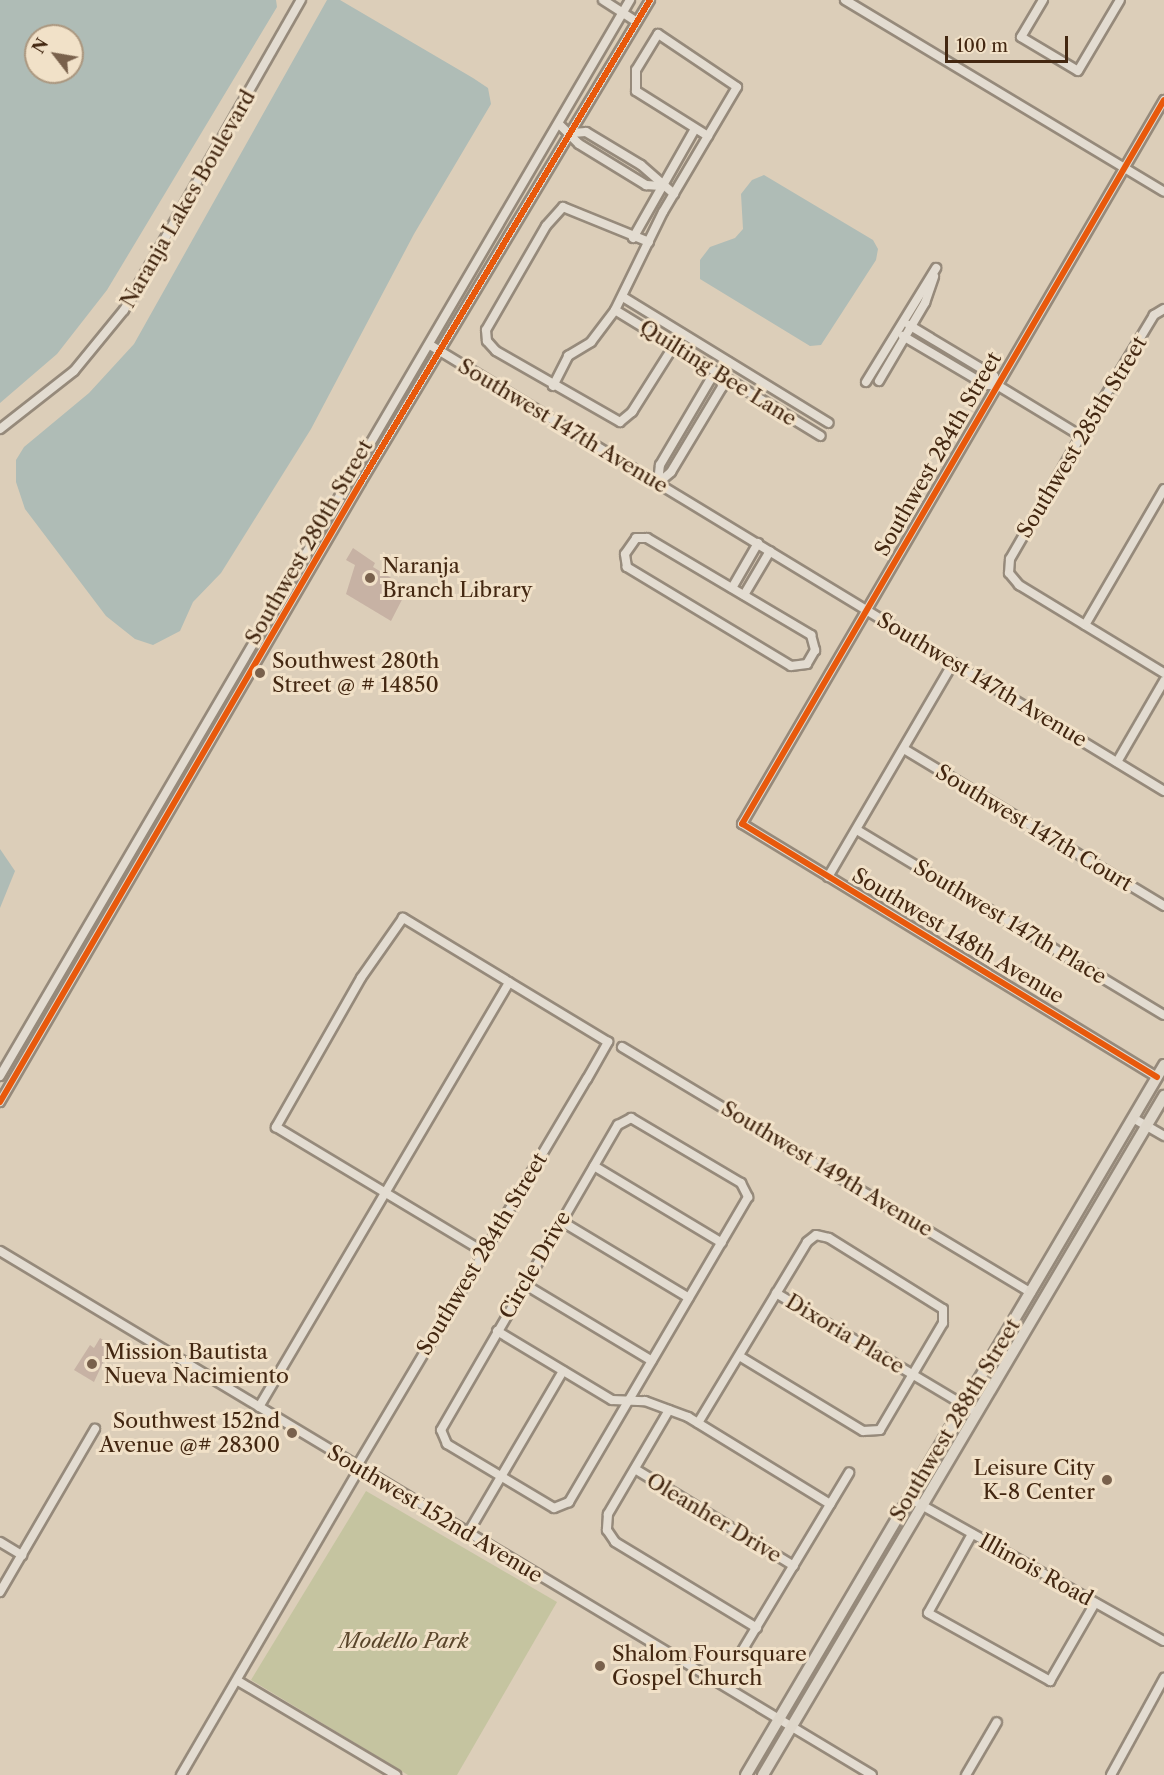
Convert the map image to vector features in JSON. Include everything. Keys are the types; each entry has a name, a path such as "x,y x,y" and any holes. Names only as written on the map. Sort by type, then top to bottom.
{"main road":[{"name":"Southwest 288th Street","path":"746,1775 1164,1065"},
{"name":"Southwest 288th Street","path":"763,1775 1164,1096"}],"street":[{"name":"Naranja Lakes Boulevard","path":"0,429 74,371 128,305 301,0"},
{"path":"603,0 637,22"},
{"name":"Southwest 280th Street","path":"0,1076 630,0"},
{"name":"Southwest 280th Street","path":"0,1102 650,0"},
{"path":"845,0 1164,192"},
{"path":"1043,0 1021,37 1078,71 1120,0"},
{"path":"553,386 568,357 591,342 623,297 674,194 737,87 658,34 636,70 636,91 708,136"},
{"name":"Southwest 284th Street","path":"742,824 1164,100"},
{"path":"559,124 572,133 579,144 646,185 661,186 674,194"},
{"path":"633,238 696,129"},
{"path":"572,133 586,132 653,172 661,186"},
{"path":"649,242 633,238 563,207 546,226 486,330 496,351 553,386 620,422 682,333"},
{"path":"866,382 936,268 912,327 879,381"},
{"path":"469,278 483,285"},
{"name":"Quilting Bee Lane","path":"623,297 829,423"},
{"name":"Southwest 285th Street","path":"1085,625 1019,585 1009,573 1010,559 1154,315 1164,309"},
{"name":"Quilting Bee Lane","path":"615,310 821,436"},
{"path":"902,321 994,376 997,384"},
{"path":"896,331 986,385 997,384 1081,436"},
{"name":"Southwest 147th Avenue","path":"430,345 1164,790"},
{"path":"658,483 660,465 710,380 721,375 729,362"},
{"path":"658,483 671,472 722,387 721,375"},
{"path":"1164,489 1085,625 1164,673"},
{"path":"636,538 647,538 732,588 811,635 815,650 807,664 794,667 770,654 627,567 625,554 636,538"},
{"path":"732,588 758,543"},
{"path":"744,595 770,551"},
{"path":"259,635 270,641"},
{"path":"828,877 953,663"},
{"path":"1117,762 1164,681"},
{"path":"220,702 231,707"},
{"name":"Southwest 147th Court","path":"904,749 1164,906"},
{"path":"172,784 183,789"},
{"name":"Southwest 148th Avenue","path":"742,824 1157,1077"},
{"name":"Southwest 147th Place","path":"857,830 1164,1015"},
{"path":"118,876 129,881"},
{"path":"260,1407 386,1193 509,982 403,918 362,978 276,1127 386,1193 484,1252"},
{"name":"Southwest 284th Street","path":"181,1775 238,1681 359,1467 608,1041 509,982"},
{"path":"50,992 61,998"},
{"name":"Southwest 149th Avenue","path":"622,1047 1031,1293"},
{"path":"8,1062 20,1069"},
{"name":"Circle Drive","path":"631,1118 745,1186 748,1197 566,1505 550,1507 447,1444 441,1430 561,1221 618,1125 631,1118"},
{"path":"1133,1118 1164,1136"},
{"path":"594,1166 722,1243"},
{"path":"561,1221 689,1298"},
{"path":"698,1423 741,1357 807,1242 816,1235 829,1238 942,1309 943,1323 880,1430 863,1431 741,1357"},
{"name":"Southwest 152nd Avenue","path":"0,1251 778,1722 872,1775"},
{"path":"524,1284 652,1361"},
{"name":"Dixoria Place","path":"776,1293 977,1413"},
{"path":"497,1331 612,1400 629,1400 669,1410 698,1423 830,1504"},
{"path":"468,1533 563,1371"},
{"path":"669,1410 608,1514 610,1537 757,1628"},
{"path":"0,1592 95,1430"},
{"name":"Oleanher Drive","path":"635,1469 794,1566"},
{"path":"739,1656 849,1473"},
{"name":"Illinois Road","path":"909,1498 1164,1641"},
{"path":"972,1534 928,1613 1050,1681 1095,1604"},
{"path":"0,1542 22,1555"},
{"path":"1111,1771 1164,1678"},
{"path":"238,1681 396,1775"},
{"path":"966,1775 997,1722"}],"green space":[{"name":"Modello Park","path":"366,1491 557,1602 457,1775 408,1775 251,1680"}],"shaded area":[{"path":"0,0 276,0 277,7 107,290 57,354 0,403"},
{"path":"327,0 340,0 473,78 488,88 491,104 414,234 311,429 221,573 193,602 180,631 153,645 135,639 106,616 25,509 16,482 16,460 24,447 89,393 134,344"},
{"path":"764,175 873,240 878,249 876,260 821,345 810,346 700,279 700,260 710,247 735,238 743,229 741,194 752,180"},
{"path":"0,849 15,871 0,908"}],"building":[{"name":"Naranja Branch Library","path":"353,548 375,563 373,567 408,588 391,621 346,594 355,565 346,560"},
{"name":"Mission Bautista Nueva Nacimiento","path":"100,1338 111,1345 94,1382 74,1370 90,1345 94,1348"}],"cycle path":[{"path":"0,1102 361,482 650,0"},
{"path":"1157,1077 742,824 1164,100"}],"place":[{"name":"Naranja Branch Library","path":"370,578"},
{"name":"Southwest 280th Street @ # 14850","path":"260,673"},
{"name":"Mission Bautista Nueva Nacimiento","path":"92,1364"},
{"name":"Southwest 152nd Avenue @# 28300","path":"292,1433"},
{"name":"Leisure City K-8 Center","path":"1107,1480"},
{"name":"Shalom Foursquare Gospel Church","path":"600,1666"}]}
